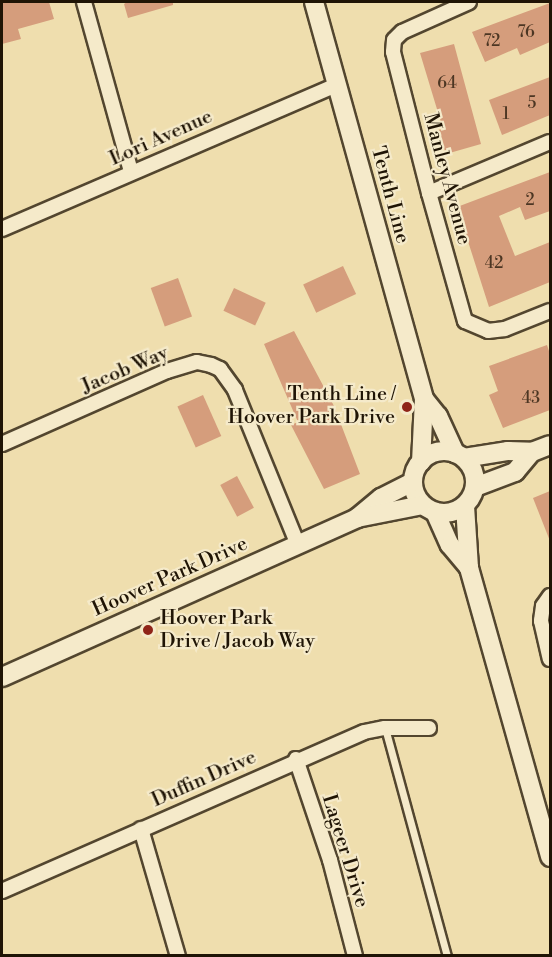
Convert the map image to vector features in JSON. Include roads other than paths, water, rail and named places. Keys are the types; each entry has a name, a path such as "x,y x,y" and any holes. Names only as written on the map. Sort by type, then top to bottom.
{"street":[{"path":"84,2 131,172"},
{"name":"Tenth Line","path":"314,2 424,399 421,462"},
{"name":"Manley Avenue","path":"469,2 402,32 394,40 393,52 429,193 465,321 488,331 505,329 550,311"},
{"name":"Lori Avenue","path":"2,229 337,85"},
{"path":"429,193 550,142"},
{"name":"Jacob Way","path":"2,444 167,371 197,362 220,369 235,390 298,545"},
{"name":"Tenth Line","path":"424,399 438,416 460,456"},
{"path":"469,568 450,546 413,482 421,462 437,452 460,456 508,451 531,452 550,445"},
{"path":"475,487 514,472 531,452"},
{"path":"460,456 475,476 475,487 465,506 469,568 550,857"},
{"name":"Hoover Park Drive","path":"2,677 357,518 381,498 413,482"},
{"path":"429,509 446,514 465,506"},
{"name":"Hoover Park Drive","path":"357,518 429,509"},
{"path":"550,596 543,606 541,621 550,659"},
{"name":"Duffin Drive","path":"2,891 296,759 385,728 429,728"},
{"name":"Lageer Drive","path":"296,759 330,860 355,956"},
{"path":"141,829 178,956"}],"lane":[{"path":"385,728 447,956"}],"place":[{"name":"Tenth Line / Hoover Park Drive","path":"407,407"},
{"name":"Hoover Park Drive / Jacob Way","path":"148,630"}]}
